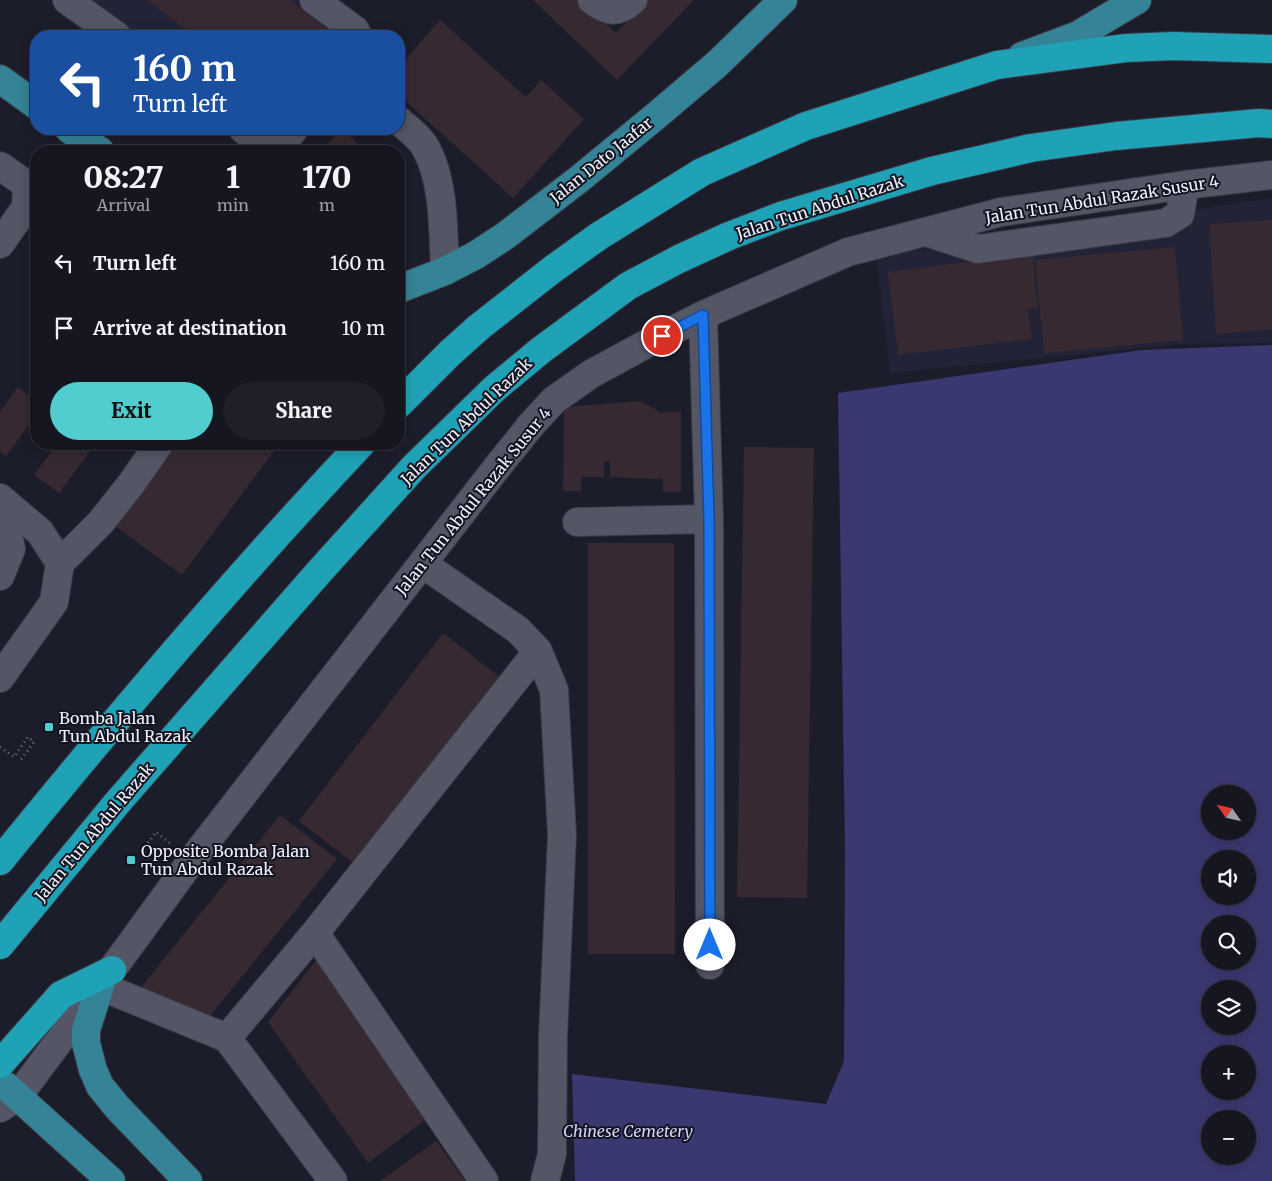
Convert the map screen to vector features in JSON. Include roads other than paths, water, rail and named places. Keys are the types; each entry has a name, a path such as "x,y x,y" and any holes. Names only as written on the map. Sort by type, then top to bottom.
{"highway":[{"path":"405,398 479,327 599,236 702,172 806,126 998,65 1126,48 1173,46 1272,49"},
{"name":"Jalan Tun Abdul Razak","path":"0,945 123,796 414,467 494,389 584,317 628,286 679,259 738,232 832,200 932,172 1031,148 1116,136 1259,123 1272,124"},
{"path":"0,861 178,647 355,450"}],"main road":[{"name":"Jalan Dato Jaafar","path":"405,287 476,256 498,241 578,180 717,64 782,0"},
{"path":"998,65 1078,35 1138,0"},
{"path":"0,79 30,101"},
{"path":"77,135 92,145"},
{"path":"106,978 86,1030 86,1043 93,1070 100,1086 117,1107 188,1181"},
{"path":"4,1088 111,1181"}],"street":[{"path":"67,0 109,30"},
{"path":"314,0 355,30"},
{"path":"592,0 607,10 618,10 633,0"},
{"path":"405,127 424,144 436,173 442,215 445,271"},
{"path":"251,135 266,145"},
{"path":"0,166 27,185 26,207 0,244"},
{"name":"Jalan Tun Abdul Razak Susur 4","path":"106,978 192,860 530,425 554,400 591,374 648,342 703,315 848,252 1001,212 1185,185 1272,175"},
{"path":"703,315 709,519 710,964"},
{"path":"0,678 54,602 60,563 101,522 155,450"},
{"path":"0,498 40,532 60,563"},
{"path":"577,522 709,519"},
{"path":"0,522 6,526 11,549 0,576"},
{"path":"423,564 518,630 538,651 554,690 562,835 552,1036 552,1154 545,1181"},
{"path":"227,1038 314,933 538,651"},
{"path":"314,933 484,1181"},
{"path":"4,1088 74,1000 106,978 227,1038 333,1181"}],"place":[{"name":"Bomba Jalan Tun Abdul Razak","path":"49,727"},
{"name":"Opposite Bomba Jalan Tun Abdul Razak","path":"131,860"}],"park label":[{"name":"Chinese Cemetery","path":"628,1131"}]}
